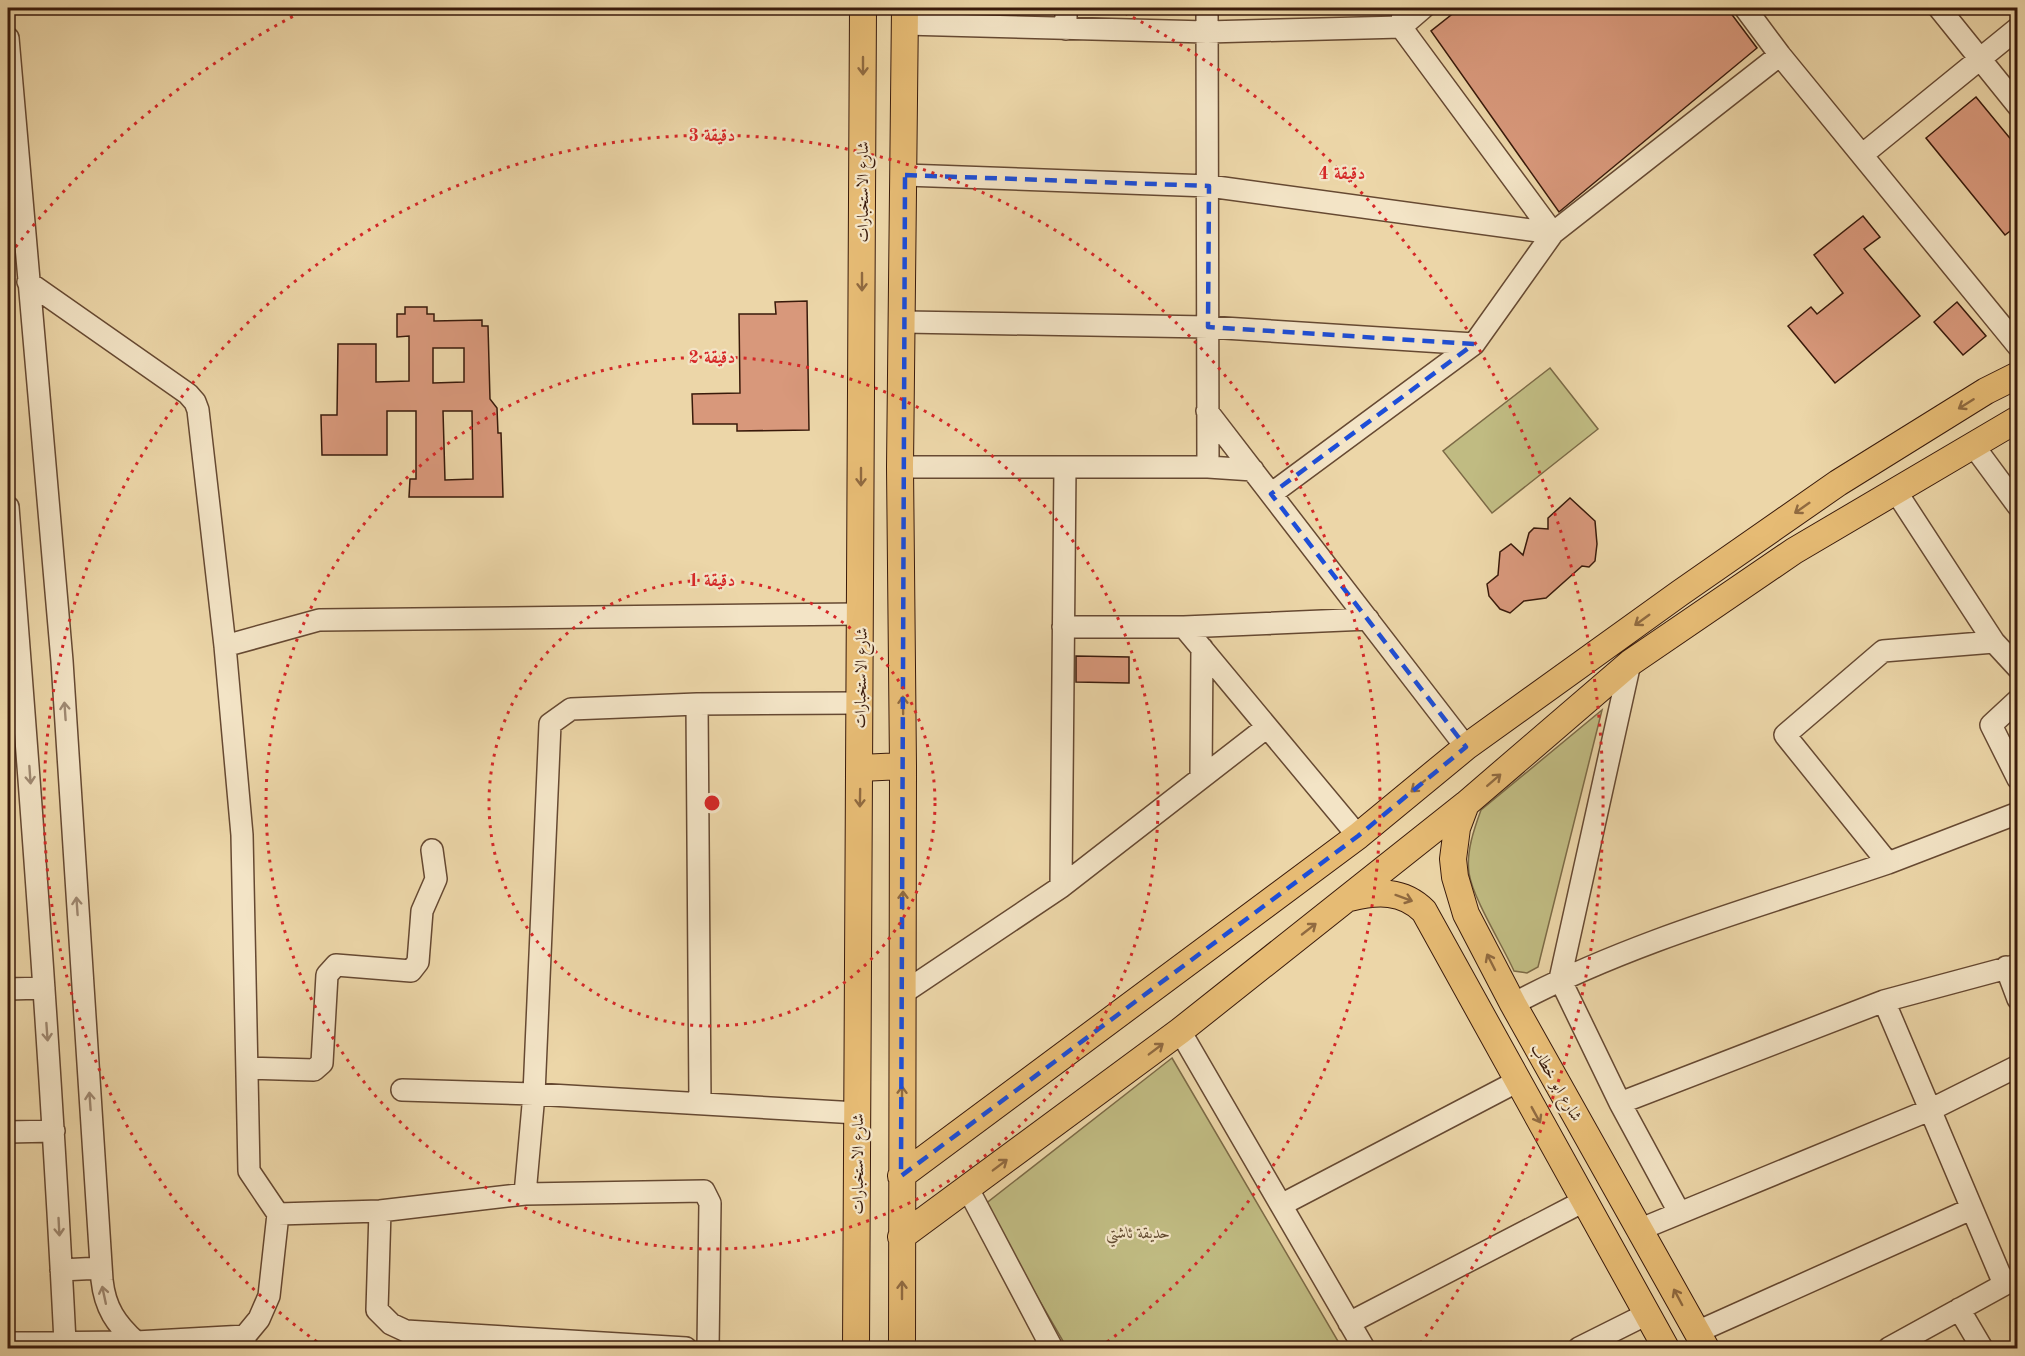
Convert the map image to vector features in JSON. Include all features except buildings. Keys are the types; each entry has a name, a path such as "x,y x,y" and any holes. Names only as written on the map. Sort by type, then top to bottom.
{"main road":[{"name":"شارع الاستخبارات","path":"856,1348 860,768 857,703 861,614 863,8"},
{"path":"902,1348 903,766 900,467 905,16"},
{"path":"901,1176 1358,836 1466,747 1838,483 1986,391 2018,375"},
{"path":"902,1237 1180,1031 1466,804 1630,663 1755,576 1895,490 2018,419"},
{"path":"860,768 903,766"},
{"name":"شارع ابو خطاب","path":"1466,804 1456,828 1454,859 1455,878 1466,914 1513,1004 1641,1229 1701,1340"},
{"name":"شارع ابو خطاب","path":"1347,899 1374,893 1407,897 1424,911 1437,930 1666,1348"},
{"path":"1437,930 1466,914"}],"street":[{"path":"1066,8 1066,29"},
{"path":"1207,8 1208,467"},
{"path":"905,16 1066,29 1208,32 1403,17 1423,8"},
{"path":"1745,8 1780,55 2018,346"},
{"path":"1938,8 2018,106"},
{"path":"1403,17 1553,233"},
{"path":"1862,155 2018,28"},
{"path":"8,38 13,153 28,282 62,661 101,1268 107,1307 122,1329 136,1342"},
{"path":"1271,494 1474,344 1553,233 1780,55"},
{"path":"904,175 1209,186 1553,233"},
{"path":"8,1343 245,1342 260,1319 269,1296 278,1214 249,1171 242,835 225,646 195,402 28,282"},
{"path":"903,322 1208,327 1474,344"},
{"path":"1207,411 1466,747"},
{"path":"1973,445 2018,506"},
{"path":"900,467 1208,467 1253,470"},
{"path":"1061,887 1065,467"},
{"path":"1895,490 1994,642 2018,668"},
{"path":"8,507 16,711 44,988 65,1342"},
{"path":"225,646 319,620 861,614"},
{"path":"1063,627 1184,627 1368,620"},
{"path":"1184,627 1358,836"},
{"path":"1888,863 1785,735 1883,651 1994,642"},
{"path":"1201,778 1202,648"},
{"path":"1630,663 1560,979 1620,1103 1679,1212"},
{"path":"2018,700 1991,725 2018,778"},
{"path":"525,1194 534,1094 550,724 571,709 697,704 857,703"},
{"path":"697,704 700,1102"},
{"path":"903,993 1061,887 1267,726"},
{"path":"1513,1004 1560,979 1630,949 1888,863 2018,813"},
{"path":"247,1068 314,1070 322,1063 327,975 336,965 411,971 418,962 422,911 436,879 432,850"},
{"path":"1620,1103 1884,1001 2012,966 2018,999"},
{"path":"8,988 44,988"},
{"path":"1884,1001 1932,1109 1971,1209 2011,1280 1889,1348"},
{"path":"1180,1031 1364,1348"},
{"path":"1641,1229 1932,1109 2018,1066"},
{"path":"1281,1205 1518,1081"},
{"path":"402,1090 700,1102 857,1113"},
{"path":"8,1132 54,1131"},
{"path":"968,1189 1052,1348"},
{"path":"278,1214 380,1211 525,1194 704,1191 710,1203 708,1348"},
{"path":"1349,1323 1584,1201"},
{"path":"1701,1340 1971,1209"},
{"path":"380,1211 377,1310 391,1324 406,1331 686,1348"},
{"path":"61,1270 101,1268"},
{"path":"1959,1309 1982,1348"},
{"path":"1579,1348 1647,1314"}],"highlighted area":[{"path":"905,175 1209,186 1208,327 1474,344 1271,494 1466,747 1358,836 901,1176"}],"green space":[{"path":"1550,368 1598,429 1492,513 1443,451"},
{"path":"1602,710 1538,967 1527,973 1514,971 1476,896 1469,873 1471,841 1481,810"},
{"name":"حديقة ئاشتي","path":"1172,1058 1342,1348 1067,1348 984,1205"}]}
